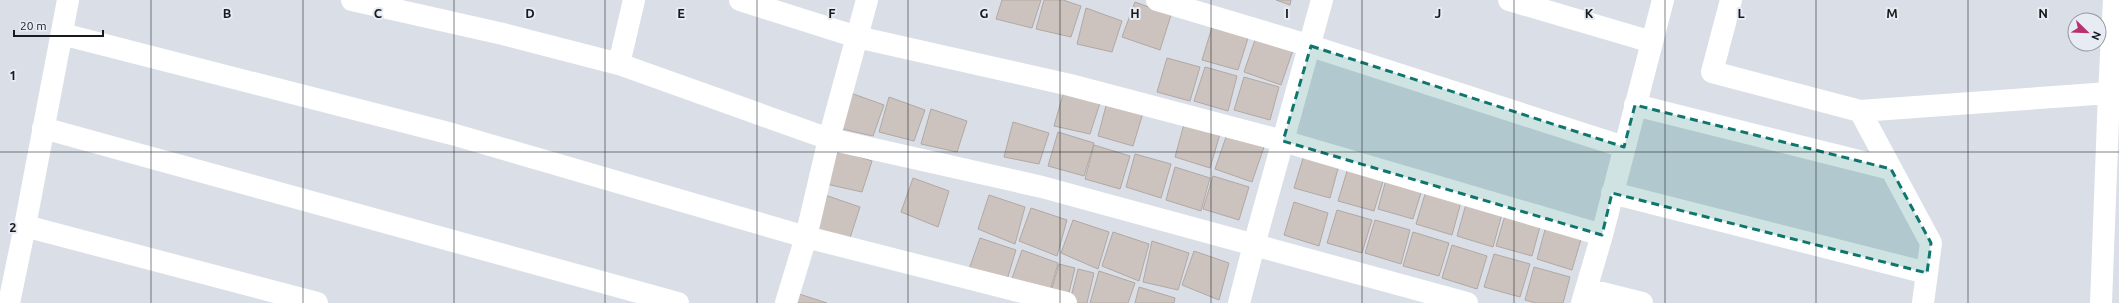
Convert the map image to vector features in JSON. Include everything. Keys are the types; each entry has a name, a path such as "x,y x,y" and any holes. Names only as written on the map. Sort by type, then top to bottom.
{"street":[{"path":"9,303 68,0"},
{"path":"352,0 503,34 619,64 829,139 1042,187 1467,303"},
{"path":"619,64 634,0"},
{"path":"740,0 857,37 1070,85 1283,141 1602,235"},
{"path":"786,303 806,237 829,139 867,0"},
{"path":"1157,0 1311,46 1624,147"},
{"path":"1239,303 1283,141 1311,46 1322,0"},
{"path":"1509,0 1652,42"},
{"path":"1642,303 1584,296 1602,235 1663,0"},
{"path":"1731,0 1712,72 1860,111 2109,93"},
{"path":"2101,303 2110,281 2109,93 2114,0"},
{"path":"62,34 452,134 806,237 1066,303"},
{"path":"1635,105 1891,169"},
{"path":"1860,111 1931,243 1923,303"},
{"path":"43,128 678,303"},
{"path":"1612,193 1927,273"},
{"path":"25,226 317,303"}],"highlighted area":[{"path":"1311,46 1624,147 1635,105 1891,169 1931,243 1927,273 1612,193 1602,235 1283,141"}],"building":[{"path":"1002,0 1041,0 1032,28 996,19"},
{"path":"1044,0 1063,0 1081,6 1071,37 1036,29"},
{"path":"1276,0 1291,0 1290,5"},
{"path":"1135,2 1171,15 1160,50 1122,37"},
{"path":"1086,8 1122,21 1112,52 1077,44"},
{"path":"1213,24 1249,35 1238,70 1202,60"},
{"path":"1256,37 1293,50 1281,85 1244,72"},
{"path":"1167,58 1200,67 1190,101 1157,92"},
{"path":"1205,67 1237,76 1228,111 1194,101"},
{"path":"1244,77 1279,87 1270,120 1234,110"},
{"path":"1064,91 1100,103 1090,134 1054,126"},
{"path":"848,92 884,105 873,136 838,128"},
{"path":"889,97 925,110 914,141 879,132"},
{"path":"1107,102 1143,113 1133,146 1098,136"},
{"path":"931,109 967,121 957,152 921,144"},
{"path":"1013,122 1049,133 1039,164 1004,157"},
{"path":"1184,124 1220,134 1210,168 1175,157"},
{"path":"1058,132 1094,143 1084,176 1048,166"},
{"path":"1227,134 1264,147 1252,182 1215,169"},
{"path":"1094,145 1130,156 1120,189 1085,179"},
{"path":"836,149 872,161 862,192 826,184"},
{"path":"1135,154 1171,164 1161,198 1126,187"},
{"path":"1304,155 1339,165 1330,198 1294,188"},
{"path":"1175,167 1210,178 1201,211 1166,200"},
{"path":"1348,168 1384,178 1374,211 1338,201"},
{"path":"1213,176 1249,187 1239,220 1203,209"},
{"path":"1387,176 1423,186 1413,219 1378,209"},
{"path":"913,178 949,191 938,227 901,212"},
{"path":"1426,191 1461,202 1452,235 1416,224"},
{"path":"825,195 860,207 850,238 815,230"},
{"path":"989,195 1025,207 1015,244 978,229"},
{"path":"1294,202 1328,213 1319,246 1284,235"},
{"path":"1466,204 1502,214 1493,247 1457,236"},
{"path":"1031,208 1067,220 1057,256 1019,241"},
{"path":"1337,210 1372,220 1362,253 1327,243"},
{"path":"1506,212 1541,223 1532,256 1496,246"},
{"path":"1073,220 1109,232 1098,269 1061,253"},
{"path":"1375,220 1410,230 1401,264 1365,253"},
{"path":"1546,226 1582,236 1572,270 1537,259"},
{"path":"1113,232 1149,244 1139,281 1102,266"},
{"path":"1413,232 1449,243 1439,276 1403,266"},
{"path":"980,238 1016,250 1006,283 968,272"},
{"path":"1152,241 1189,253 1178,290 1143,282"},
{"path":"1452,245 1487,256 1477,289 1442,278"},
{"path":"1022,250 1058,263 1049,295 1010,284"},
{"path":"1194,251 1229,263 1219,300 1182,285"},
{"path":"1494,254 1530,264 1520,297 1484,287"},
{"path":"1059,264 1075,268 1067,301 1050,295"},
{"path":"1534,267 1570,277 1563,303 1536,303 1525,300"},
{"path":"1078,269 1094,273 1087,303 1076,303 1070,301"},
{"path":"1099,271 1135,283 1128,303 1090,303"},
{"path":"1139,287 1175,298 1174,303 1135,303"},
{"path":"799,294 827,303 797,303"}]}
